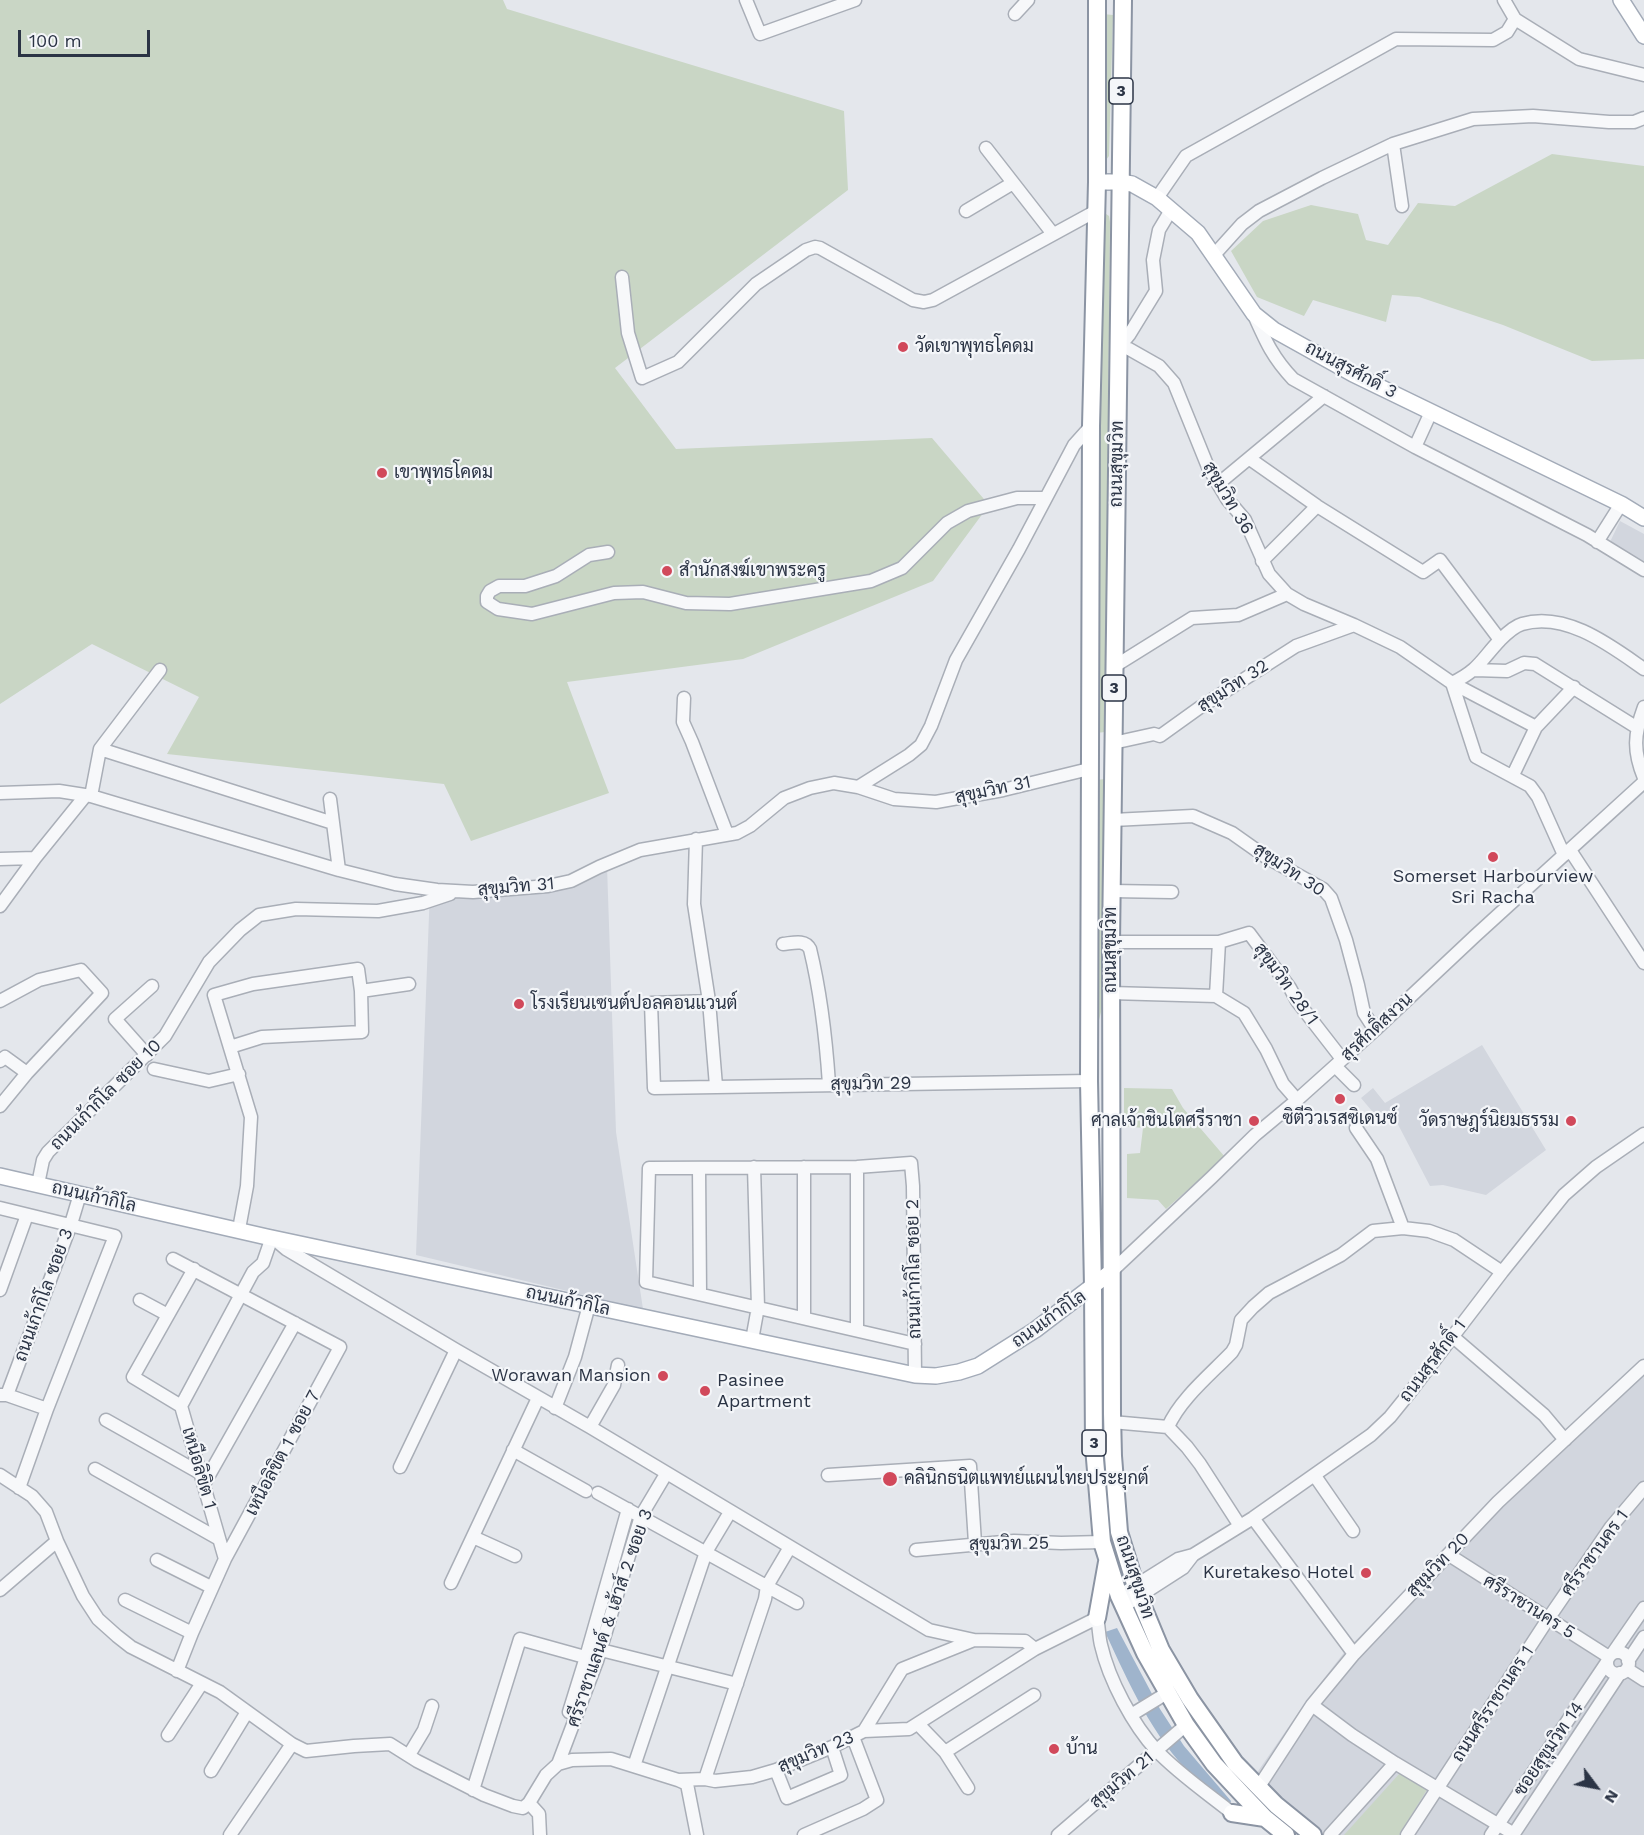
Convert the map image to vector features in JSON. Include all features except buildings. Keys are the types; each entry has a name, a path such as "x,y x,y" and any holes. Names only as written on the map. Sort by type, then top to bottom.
{"highway":[{"name":"ถนนสุขุมวิท","path":"1097,0 1097,182 1091,426 1089,1081 1094,1447 1102,1542 1122,1601 1162,1696 1182,1729 1265,1818 1286,1835"},
{"name":"ถนนสุขุมวิท","path":"1123,0 1111,942 1112,1422 1119,1532 1137,1592 1161,1650 1190,1699 1235,1763 1276,1805 1313,1835"},
{"path":"1097,1618 1107,1561"},
{"path":"1232,1813 1265,1818"}],"main road":[{"path":"1620,0 1644,36"},
{"name":"ถนนสุรศักดิ์ 3","path":"1097,182 1132,184 1157,198 1198,233 1254,314 1274,330 1353,374 1621,504 1644,518"},
{"name":"ถนนเก้ากิโล","path":"0,1176 269,1237 915,1375 936,1376 978,1366 1035,1330 1111,1272"}],"street":[{"path":"746,0 760,34 855,0"},
{"path":"1015,14 1028,0"},
{"path":"1504,0 1515,19 1579,58 1644,75"},
{"path":"1157,198 1186,156 1396,39 1493,40 1507,32 1515,19"},
{"path":"1214,255 1242,224 1259,211 1393,144 1473,119 1533,117 1634,122 1644,118"},
{"path":"1393,144 1402,207"},
{"path":"986,148 1053,234"},
{"path":"966,211 1013,183"},
{"path":"1120,346 1156,291 1154,260 1159,230 1171,210"},
{"path":"622,277 628,333 642,378 678,362 756,284 806,250 820,248 913,300 924,302 933,300 1096,211"},
{"path":"1254,314 1278,363 1293,379 1414,447 1557,520 1644,570"},
{"name":"สุขุมวิท 36","path":"1120,346 1159,366 1174,383 1208,467 1227,499 1245,520 1269,574 1287,594 1304,604 1400,647 1452,683 1536,727"},
{"path":"1218,484 1324,396"},
{"path":"1414,447 1431,412"},
{"path":"858,787 921,745 931,726 956,660 1019,549 1074,445 1091,426"},
{"path":"1250,459 1317,506 1422,572 1440,560 1500,640"},
{"path":"608,552 589,555 556,576 525,586 499,586 490,591 487,602 498,609 532,614 614,593 643,592 686,603 730,604 871,581 902,568 947,523 968,511 1017,498 1045,498"},
{"path":"1597,542 1621,504"},
{"path":"1262,561 1317,506"},
{"path":"1115,666 1192,618 1238,615 1287,594"},
{"path":"1644,669 1586,632 1561,624 1538,621 1520,624 1500,640 1475,670 1452,683 1476,757 1530,786 1538,796 1567,853 1644,963"},
{"name":"สุขุมวิท 32","path":"1113,743 1154,734 1160,736 1199,708 1296,646 1354,625"},
{"path":"1475,670 1507,671 1524,663 1535,664 1636,727"},
{"path":"0,906 35,858 88,796 100,749 160,670"},
{"path":"1513,776 1536,727 1574,687"},
{"path":"684,698 683,722 727,834"},
{"path":"1644,707 1636,727 1635,744 1637,760 1644,778"},
{"path":"100,749 333,824"},
{"name":"สุขุมวิท 31","path":"0,793 59,791 88,796 339,870 420,889 473,892 548,886 571,881 640,850 737,833 750,826 784,798 810,788 834,783 858,787 894,800 936,802 1003,790 1089,769"},
{"name":"สุรศักดิ์สงวน","path":"1111,1272 1256,1135 1375,1030 1474,936 1644,782"},
{"path":"330,799 339,870"},
{"name":"สุขุมวิท 30","path":"1113,820 1193,816 1232,833 1266,857 1323,889 1331,898 1346,940 1364,1013 1375,1030"},
{"path":"696,839 694,904 709,1001 716,1086"},
{"path":"0,859 35,858"},
{"name":"ถนนเก้ากิโล ซอย 10","path":"38,1184 43,1160 48,1152 165,1036 209,962 240,930 259,915 296,909 378,911 423,903 457,891"},
{"path":"1112,891 1173,892"},
{"name":"สุขุมวิท 28/1","path":"1111,942 1219,942 1249,933 1290,988 1339,1062"},
{"path":"783,944 804,942 810,949 826,1036 830,1084"},
{"path":"1216,996 1219,942"},
{"path":"230,1047 262,1037 362,1032 358,969 253,984 214,995 251,1117 247,1186 238,1229"},
{"path":"0,1001 39,980 81,970 102,993 27,1073 0,1106"},
{"path":"361,991 409,984"},
{"path":"147,1055 115,1019 152,986"},
{"path":"1111,993 1216,996 1244,1013 1266,1049 1283,1084 1298,1100"},
{"name":"สุขุมวิท 29","path":"709,1001 651,1003 654,1088 1089,1081"},
{"path":"0,1061 5,1057 27,1073"},
{"path":"1339,1062 1354,1085"},
{"path":"154,1069 209,1081 239,1074"},
{"path":"1356,1128 1377,1159 1403,1228"},
{"name":"ถนนสุรศักดิ์ 1","path":"1122,1601 1183,1568 1193,1556 1254,1518 1371,1435 1390,1418 1564,1195 1596,1167 1644,1134"},
{"name":"ถนนเก้ากิโล ซอย 2","path":"857,1167 911,1163 915,1375"},
{"path":"752,1340 758,1307 754,1167"},
{"path":"804,1167 804,1318"},
{"path":"857,1329 857,1167 649,1168 646,1282 915,1344"},
{"path":"699,1168 700,1293"},
{"name":"ถนนเก้ากิโล ซอย 3","path":"4,1395 71,1224 80,1194"},
{"path":"0,1208 115,1236 47,1409 19,1488"},
{"path":"0,1290 27,1215"},
{"path":"1168,1427 1172,1416 1232,1352 1236,1345 1241,1320 1253,1306 1269,1293 1341,1254 1373,1231 1403,1228 1429,1231 1454,1240 1502,1272"},
{"path":"269,1237 929,1630 974,1640 1025,1641 1035,1649"},
{"name":"เหนือลิขิต 1","path":"225,1559 181,1406 254,1272 263,1263 269,1237"},
{"path":"106,1420 202,1479 295,1323 173,1258"},
{"path":"181,1406 133,1377 194,1269"},
{"path":"140,1300 168,1315"},
{"path":"555,1408 575,1357 589,1305"},
{"name":"เหนือลิขิต 1 ซอย 7","path":"225,1559 340,1347 295,1323"},
{"path":"1452,1336 1544,1416 1565,1440"},
{"path":"400,1467 456,1350"},
{"path":"590,1427 614,1385 618,1365"},
{"name":"สุขุมวิท 20","path":"1258,1788 1312,1705 1353,1653 1503,1497 1644,1366"},
{"path":"4,1395 47,1409"},
{"path":"451,1583 538,1398"},
{"path":"1112,1422 1168,1427 1200,1464 1240,1526"},
{"path":"513,1450 641,1516 797,1603"},
{"path":"828,1475 970,1466 975,1544"},
{"path":"95,1469 219,1539"},
{"name":"ศรีราชาแลนด์ & เฮ้าส์ 2 ซอย 3","path":"546,1775 554,1760 641,1516 666,1474"},
{"path":"0,1475 32,1496 46,1512 82,1596 98,1619 131,1647 220,1692 292,1744 306,1751 385,1743 395,1746 417,1761 473,1790 523,1808 529,1803 546,1775 558,1764"},
{"path":"1315,1476 1353,1532"},
{"name":"ศรีราชานคร 1","path":"1548,1619 1611,1527 1644,1488"},
{"name":"ศรีราชาแลนด์ & เฮ้าส์ 2 ซอย 3","path":"558,1764 593,1653 628,1509"},
{"path":"634,1766 706,1552 730,1512"},
{"path":"1254,1518 1353,1653"},
{"path":"473,1537 515,1556"},
{"path":"0,1590 57,1541"},
{"name":"สุขุมวิท 25","path":"916,1550 1014,1541 1102,1542"},
{"path":"705,1779 765,1599 767,1586 790,1547"},
{"name":"ศรีราชานคร 5","path":"1449,1555 1610,1658"},
{"path":"177,1671 225,1559"},
{"path":"158,1560 212,1587"},
{"path":"125,1600 192,1633"},
{"name":"ซอยสุขุมวิท 14","path":"1495,1830 1644,1608"},
{"path":"1097,1618 1101,1645 1109,1670 1135,1712 1160,1747 1232,1813"},
{"name":"สุขุมวิท 23","path":"558,1764 572,1760 611,1759 678,1780 715,1781 752,1777 776,1770 859,1734 909,1729 1035,1649 1097,1618"},
{"name":"ถนนศรีราชานคร 1","path":"1407,1835 1548,1619"},
{"name":"ซอยสุขุมวิท 14","path":"1514,1834 1644,1637"},
{"path":"473,1790 520,1639 667,1665 737,1684"},
{"path":"804,1835 863,1809 877,1800 859,1734 902,1669 974,1640"},
{"path":"1625,1668 1623,1653 1610,1658 1611,1671 1625,1668 1644,1680"},
{"path":"168,1735 202,1683"},
{"path":"945,1752 1034,1695"},
{"path":"1135,1712 1162,1696"},
{"path":"1312,1705 1352,1735 1437,1788 1495,1830 1514,1834"},
{"path":"409,1755 424,1730 432,1706"},
{"path":"211,1771 247,1712"},
{"path":"918,1724 945,1752 968,1788"},
{"name":"สุขุมวิท 21","path":"1058,1835 1182,1729"},
{"path":"230,1835 292,1744"},
{"path":"776,1770 787,1798 841,1775 832,1746"},
{"path":"1330,1835 1395,1763"},
{"path":"678,1780 687,1784 697,1835"},
{"path":"529,1803 539,1814 540,1835"}],"shaded area":[{"path":"1620,521 1644,534 1644,566 1609,544"},
{"name":"โรงเรียนเซนต์ปอลคอนแวนต์","path":"607,866 616,1132 643,1309 416,1255 430,889 539,888"},
{"path":"1482,1045 1546,1150 1486,1195 1443,1185 1430,1186 1391,1111 1377,1117 1361,1098 1373,1088 1385,1103"},
{"path":"1644,1359 1644,1835 1331,1835 1325,1831 1320,1835 1254,1777 1305,1703 1346,1650 1557,1440"}],"green space":[{"path":"0,0 503,0 507,9 844,111 848,190 615,368 676,449 932,438 989,505 933,581 743,659 567,682 609,793 471,841 444,784 167,754 199,697 92,644 0,704"},
{"path":"1103,14 1113,15 1109,156 1106,160 1103,159"},
{"path":"1552,154 1644,166 1644,359 1592,361 1503,325 1419,297 1392,295 1386,322 1313,300 1304,316 1257,297 1231,251 1263,221 1311,205 1358,214 1366,240 1388,245 1418,203 1455,206"},
{"path":"1106,214 1110,222 1105,732 1096,733 1101,224"},
{"path":"1105,779 1103,1004 1097,1028 1096,780"},
{"path":"1124,1088 1172,1089 1183,1108 1225,1157 1166,1209 1158,1200 1127,1198 1127,1154 1140,1153 1143,1128 1124,1126"},
{"path":"1400,1773 1428,1788 1399,1835 1344,1835"}],"water":[{"path":"1117,1628 1160,1709 1184,1746 1231,1801 1230,1804 1194,1777 1166,1745 1154,1727 1105,1632"}],"place":[{"name":"วัดเขาพุทธโคดม","path":"903,347"},
{"name":"เขาพุทธโคดม","path":"382,473"},
{"name":"สำนักสงฆ์เขาพระครู","path":"667,571"},
{"name":"Somerset Harbourview Sri Racha","path":"1493,857"},
{"name":"โรงเรียนเซนต์ปอลคอนแวนต์","path":"519,1004"},
{"name":"ซิตีวิวเรสซิเดนซ์","path":"1340,1099"},
{"name":"ศาลเจ้าชินโตศรีราชา","path":"1254,1121"},
{"name":"วัดราษฎร์นิยมธรรม","path":"1571,1121"},
{"name":"Worawan Mansion","path":"663,1376"},
{"name":"Pasinee Apartment","path":"705,1391"},
{"name":"คลินิกธนิตแพทย์แผนไทยประยุกต์","path":"890,1479"},
{"name":"Kuretakeso Hotel","path":"1366,1573"},
{"name":"บ้าน","path":"1054,1749"}]}
